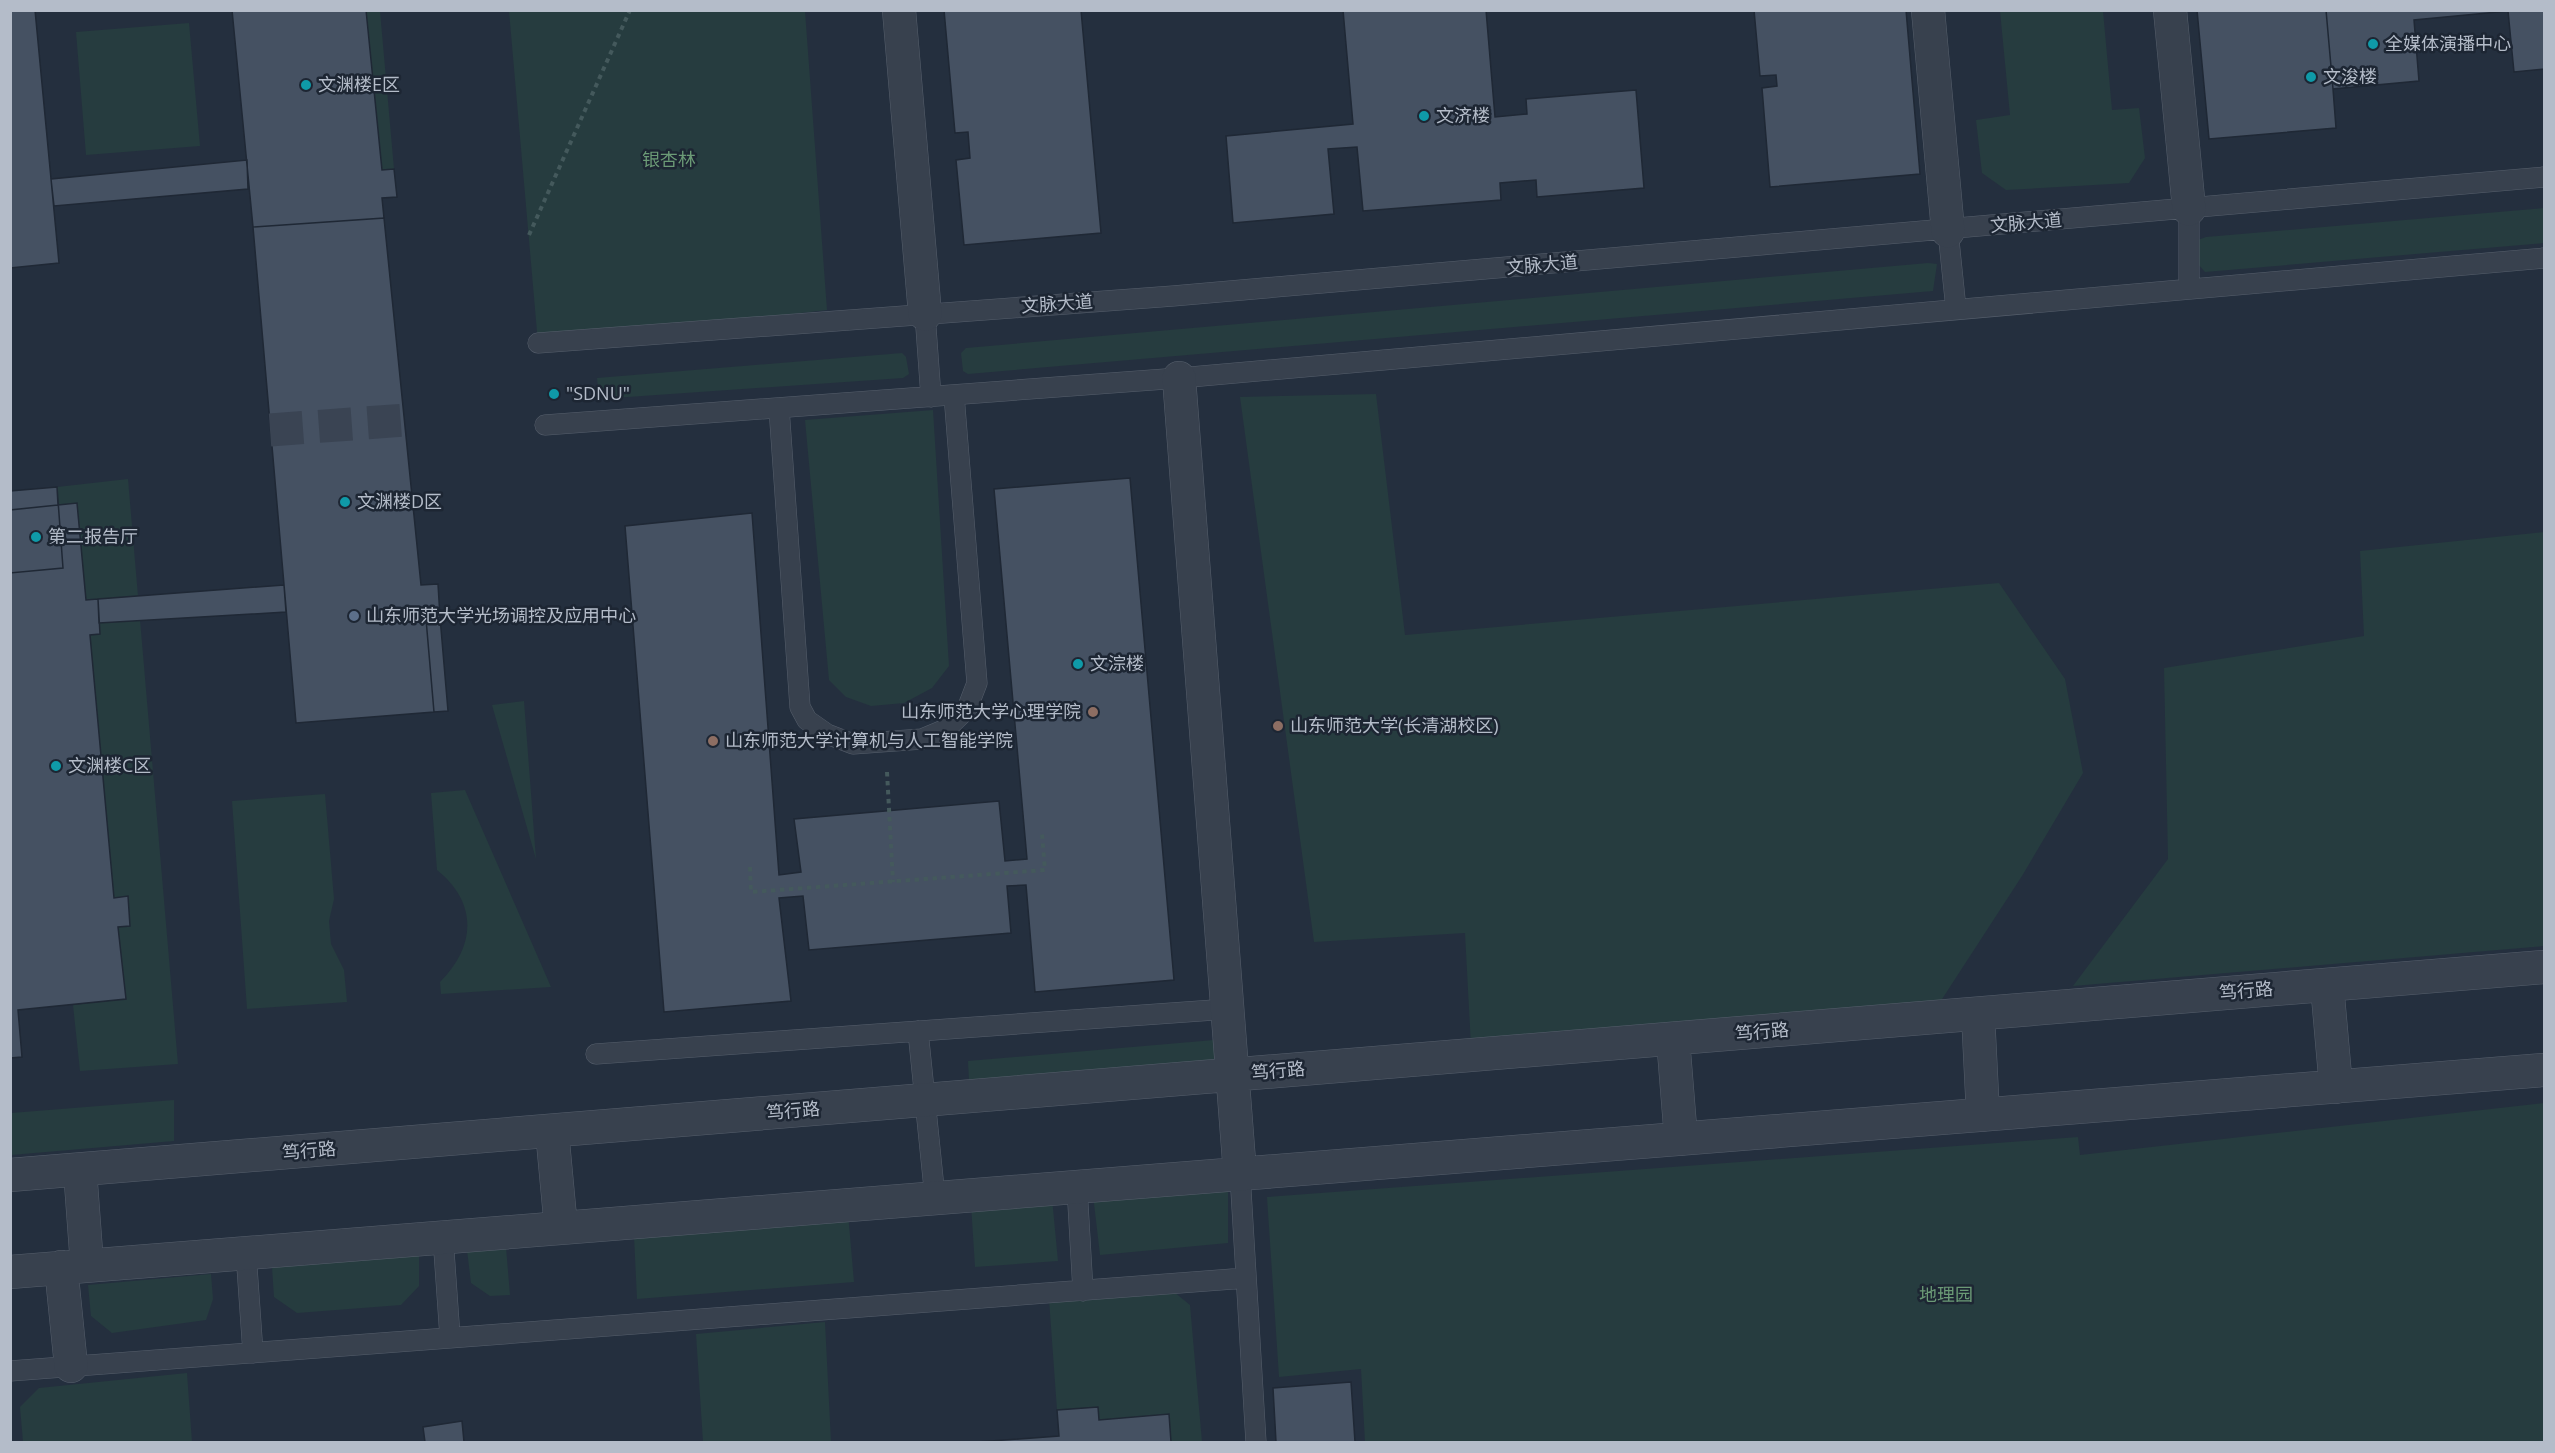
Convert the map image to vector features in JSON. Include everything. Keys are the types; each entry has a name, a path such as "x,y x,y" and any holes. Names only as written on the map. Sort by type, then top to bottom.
{"street":[{"path":"899,10 925,314"},
{"path":"1928,10 1948,231"},
{"path":"2169,10 2189,209"},
{"path":"1179,378 1240,1174"},
{"name":"笃行路","path":"10,1175 2544,967"},
{"path":"2327,985 2336,1087"},
{"path":"1977,1014 1983,1115"},
{"path":"1673,1039 1682,1139"},
{"path":"10,1272 2544,1070"},
{"path":"552,1131 561,1228"},
{"path":"71,1366 80,1170"}],"lane":[{"name":"文脉大道","path":"538,343 1173,296 1948,231 2544,177"},
{"path":"2189,209 2189,288"},
{"path":"1948,231 1956,309"},
{"path":"545,425 1179,378 2544,258"},
{"path":"925,314 931,397"},
{"path":"779,408 800,707 807,720 827,734 853,744 922,740 946,729 967,709 976,683 954,395"},
{"path":"596,1054 1228,1009"},
{"path":"918,1031 935,1198"},
{"path":"1240,1174 1256,1443"},
{"path":"1077,1187 1083,1291"},
{"path":"443,1237 450,1337"},
{"path":"246,1253 253,1353"},
{"path":"10,1371 1246,1278"}],"path":[{"path":"529,235 630,10"},
{"path":"885,742 893,882"},
{"path":"750,867 752,892 1045,870 1042,834"}],"green space":[{"path":"366,11 380,11 394,169 382,170"},
{"name":"银杏林","path":"509,11 805,11 827,310 538,343"},
{"path":"2000,11 2103,11 2112,110 2139,108 2145,158 2129,183 2006,190 1982,173 1976,120 2010,115"},
{"path":"189,23 200,146 86,155 76,32"},
{"path":"2544,208 2544,243 2205,272 2197,263 2195,241 2206,237"},
{"path":"1937,264 1933,291 968,374 963,371 961,353 966,348"},
{"path":"902,353 906,357 909,374 903,378 599,399 597,378"},
{"path":"1376,394 1405,635 1999,583 2065,679 2083,773 2022,876 1933,1013 1471,1046 1465,933 1314,942 1240,397"},
{"path":"933,410 949,666 932,688 904,703 871,706 846,697 829,680 805,420"},
{"path":"128,479 178,1064 80,1071 73,1005 126,999 118,927 130,925 128,897 114,898 90,635 100,634 98,599 86,600 77,503 58,505 57,487"},
{"path":"2544,532 2544,946 2073,986 2168,859 2164,668 2364,636 2360,551"},
{"path":"524,701 536,859 492,705"},
{"path":"465,790 551,987 441,994 440,982 460,954 466,939 467,925 460,896 437,870 431,793"},
{"path":"325,794 334,899 329,921 331,944 344,970 347,1002 247,1009 232,801"},
{"path":"1214,1040 1215,1082 970,1100 968,1061"},
{"path":"174,1100 174,1141 11,1155 11,1113"},
{"name":"地理园","path":"2544,1103 2544,1442 1365,1442 1361,1369 1279,1377 1267,1197 2078,1137 2080,1155"},
{"path":"1228,1185 1228,1243 1100,1255 1093,1195"},
{"path":"1052,1198 1058,1261 975,1267 971,1204"},
{"path":"848,1213 854,1282 637,1299 634,1236"},
{"path":"506,1247 510,1295 490,1296 471,1283 467,1250"},
{"path":"419,1252 419,1286 401,1305 297,1313 274,1297 272,1267"},
{"path":"211,1274 213,1299 206,1320 112,1333 91,1316 88,1285"},
{"path":"1174,1292 1190,1305 1202,1442 1171,1442 1169,1414 1099,1420 1097,1407 1057,1410 1049,1299"},
{"path":"825,1322 831,1442 703,1442 696,1334"},
{"path":"187,1373 192,1442 23,1442 20,1407 39,1388"}],"building":[{"path":"10,10 35,10 59,263 10,268"},
{"name":"文渊楼E区","path":"232,10 366,10 382,170 394,169 397,197 382,198 384,218 253,227"},
{"path":"944,10 1081,10 1101,233 964,245 956,160 970,158 968,132 955,133"},
{"name":"文济楼","path":"1343,10 1486,10 1495,117 1527,114 1526,99 1636,90 1644,188 1537,197 1536,180 1500,183 1501,200 1363,211 1357,147 1328,149 1334,214 1233,223 1226,136 1353,124"},
{"path":"1754,10 1906,10 1920,174 1770,187 1762,88 1777,86 1776,75 1760,76"},
{"name":"文浚楼","path":"2197,10 2544,10 2544,69 2514,72 2508,11 2414,20 2419,81 2333,89 2336,128 2209,139"},
{"name":"全媒体演播中心","path":"2326,10 2544,10 2544,69 2514,72 2508,11 2414,20 2419,81 2333,89"},
{"path":"247,160 248,189 54,206 51,179"},
{"name":"文渊楼D区","path":"384,218 421,585 438,584 440,617 426,619 434,712 296,723 253,227"},
{"name":"文淙楼","path":"1130,478 1174,980 1035,992 1026,885 1007,886 1011,933 809,950 803,896 779,898 791,1001 664,1012 625,526 752,513 779,875 801,872 794,819 999,801 1005,861 1027,859 994,489"},
{"name":"文渊楼C区","path":"57,487 58,505 77,503 86,600 98,599 100,634 90,635 114,898 128,896 130,926 118,927 126,999 18,1010 22,1057 10,1058 10,491"},
{"name":"第二报告厅","path":"57,487 63,568 10,573 10,491"},
{"name":"文渊楼C区","path":"77,503 86,600 98,599 100,634 90,635 114,898 128,896 130,926 118,927 126,999 18,1010 22,1057 10,1058 10,510"},
{"path":"284,585 286,612 99,623 98,599"},
{"path":"440,617 448,711 434,712 426,619"},
{"path":"1351,1382 1355,1442 1276,1442 1273,1388"},
{"path":"1098,1407 1099,1420 1169,1414 1171,1442 978,1442 1059,1436 1057,1410"},
{"path":"462,1421 464,1442 425,1442 423,1427"}],"tunnel":[{"path":"270,430 406,420"}],"place":[{"name":"全媒体演播中心","path":"2373,44"},
{"name":"文浚楼","path":"2311,77"},
{"name":"文渊楼E区","path":"306,85"},
{"name":"文济楼","path":"1424,116"},
{"name":"\"SDNU\"","path":"554,394"},
{"name":"文渊楼D区","path":"345,502"},
{"name":"第二报告厅","path":"36,537"},
{"name":"山东师范大学光场调控及应用中心","path":"354,616"},
{"name":"文淙楼","path":"1078,664"},
{"name":"山东师范大学心理学院","path":"1093,712"},
{"name":"山东师范大学(长清湖校区)","path":"1278,726"},
{"name":"山东师范大学计算机与人工智能学院","path":"713,741"},
{"name":"文渊楼C区","path":"56,766"}]}
